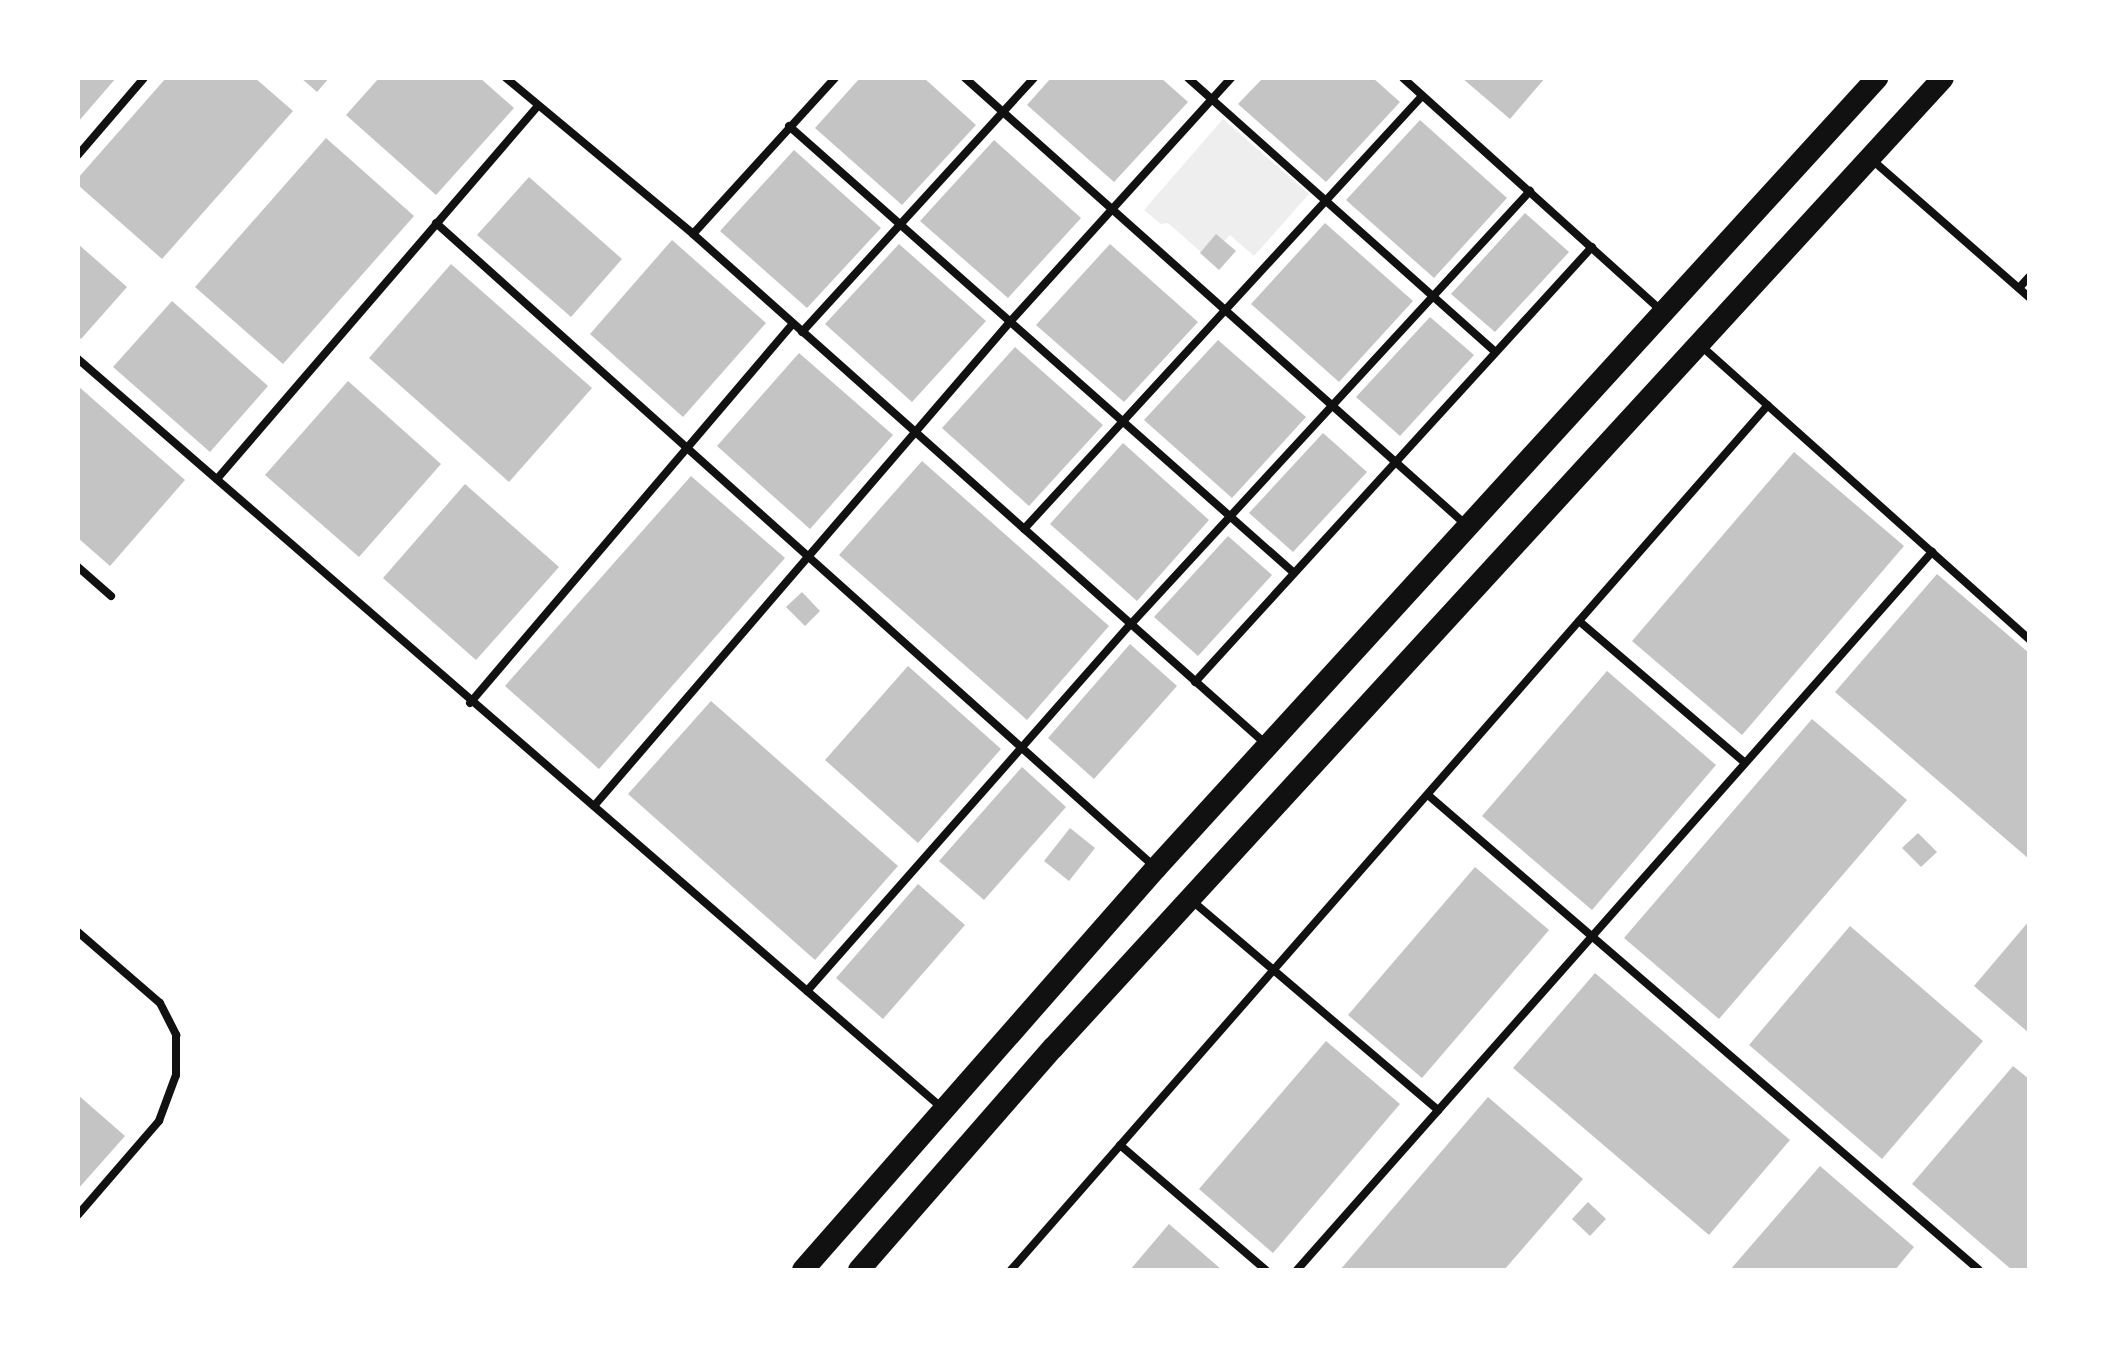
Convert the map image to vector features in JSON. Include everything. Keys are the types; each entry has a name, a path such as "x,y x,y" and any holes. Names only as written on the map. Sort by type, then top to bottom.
{"highway":[{"path":"803,1270 941,1107 1156,868 1877,78"},
{"path":"859,1270 1190,898 1943,78"}],"street":[{"path":"78,155 144,78"},
{"path":"506,78 537,107 693,234 1268,746"},
{"path":"693,234 835,78"},
{"path":"965,78 1469,527"},
{"path":"802,332 1034,78"},
{"path":"1188,78 1495,352"},
{"path":"594,806 809,560 1009,323 1231,78"},
{"path":"1403,78 1664,312"},
{"path":"1024,529 1422,96"},
{"path":"217,479 537,107"},
{"path":"789,126 1293,572"},
{"path":"1870,157 2029,297"},
{"path":"807,991 1131,624 1530,191"},
{"path":"436,223 1156,868"},
{"path":"1195,682 1394,460 1592,247"},
{"path":"2019,288 2029,277"},
{"path":"470,703 792,324"},
{"path":"1699,343 2029,639"},
{"path":"78,359 470,703 594,806 941,1107"},
{"path":"1011,1270 1768,405"},
{"path":"1297,1270 1932,552"},
{"path":"78,567 111,596"},
{"path":"1579,621 1744,762"},
{"path":"1428,795 1593,933 1979,1270"},
{"path":"1190,898 1438,1110"},
{"path":"78,932 160,1003 176,1035 176,1075 159,1121 78,1215"},
{"path":"1120,1145 1266,1270"}],"shaded area":[{"path":"1223,119 1309,194 1254,256 1230,235 1209,259 1168,223 1161,224 1144,210"}],"building":[{"path":"78,78 116,78 78,122"},
{"path":"166,78 255,78 293,111 162,259 78,185 78,178"},
{"path":"301,78 329,78 317,92"},
{"path":"379,78 480,78 514,108 436,195 346,115"},
{"path":"860,78 924,78 976,125 902,205 815,128"},
{"path":"1051,78 1161,78 1188,102 1114,182 1027,105"},
{"path":"1263,78 1373,78 1400,102 1326,182 1238,104"},
{"path":"1462,78 1545,78 1510,119"},
{"path":"1420,120 1507,198 1434,278 1346,200"},
{"path":"326,138 414,216 283,364 195,287"},
{"path":"994,140 1081,218 1008,298 920,221"},
{"path":"794,150 881,228 807,308 720,231"},
{"path":"529,177 622,259 571,317 477,235"},
{"path":"1525,213 1569,252 1495,332 1451,294"},
{"path":"1325,223 1413,301 1339,382 1251,304"},
{"path":"1216,234 1236,251 1219,270 1200,253"},
{"path":"672,240 766,323 683,417 590,334"},
{"path":"78,244 127,287 81,339 78,336"},
{"path":"899,244 986,321 912,402 825,324"},
{"path":"1110,244 1198,322 1124,402 1036,325"},
{"path":"451,264 592,388 509,482 369,358"},
{"path":"172,301 268,386 210,452 113,367"},
{"path":"1430,317 1474,355 1400,436 1356,397"},
{"path":"1218,340 1306,417 1232,498 1144,420"},
{"path":"1015,347 1103,425 1029,506 942,428"},
{"path":"799,353 893,435 810,529 717,446"},
{"path":"348,381 441,464 359,557 265,475"},
{"path":"78,386 185,480 110,566 78,538"},
{"path":"1323,433 1367,472 1293,552 1249,513"},
{"path":"1123,443 1209,520 1137,601 1050,524"},
{"path":"1794,452 1904,546 1742,735 1632,641"},
{"path":"922,461 1109,626 1027,720 839,555"},
{"path":"691,476 785,558 599,769 505,686"},
{"path":"465,484 559,567 476,660 383,578"},
{"path":"1228,536 1272,575 1198,656 1154,617"},
{"path":"1937,574 2029,653 2029,859 1835,692"},
{"path":"802,592 820,611 805,626 786,607"},
{"path":"1130,644 1177,686 1094,779 1048,738"},
{"path":"908,666 1001,749 918,843 825,760"},
{"path":"1607,671 1716,765 1592,910 1482,816"},
{"path":"711,701 898,866 815,960 628,794"},
{"path":"1812,719 1907,800 1719,1019 1624,938"},
{"path":"1022,767 1066,807 984,900 939,861"},
{"path":"1070,828 1095,848 1069,881 1044,861"},
{"path":"1918,833 1937,852 1921,867 1902,848"},
{"path":"1475,867 1549,930 1422,1078 1348,1015"},
{"path":"918,884 965,925 883,1019 836,978"},
{"path":"2029,921 2029,1033 1974,986"},
{"path":"1850,926 1983,1041 1882,1159 1749,1045"},
{"path":"1595,973 1790,1140 1709,1235 1513,1068"},
{"path":"1326,1041 1400,1104 1273,1253 1199,1189"},
{"path":"2013,1066 2029,1079 2029,1270 2012,1270 1912,1184"},
{"path":"78,1095 125,1136 78,1189"},
{"path":"1488,1097 1583,1179 1504,1270 1340,1270"},
{"path":"1820,1166 1914,1247 1895,1270 1730,1270"},
{"path":"1588,1202 1606,1219 1590,1236 1572,1219"},
{"path":"1169,1224 1222,1270 1130,1270"}]}
